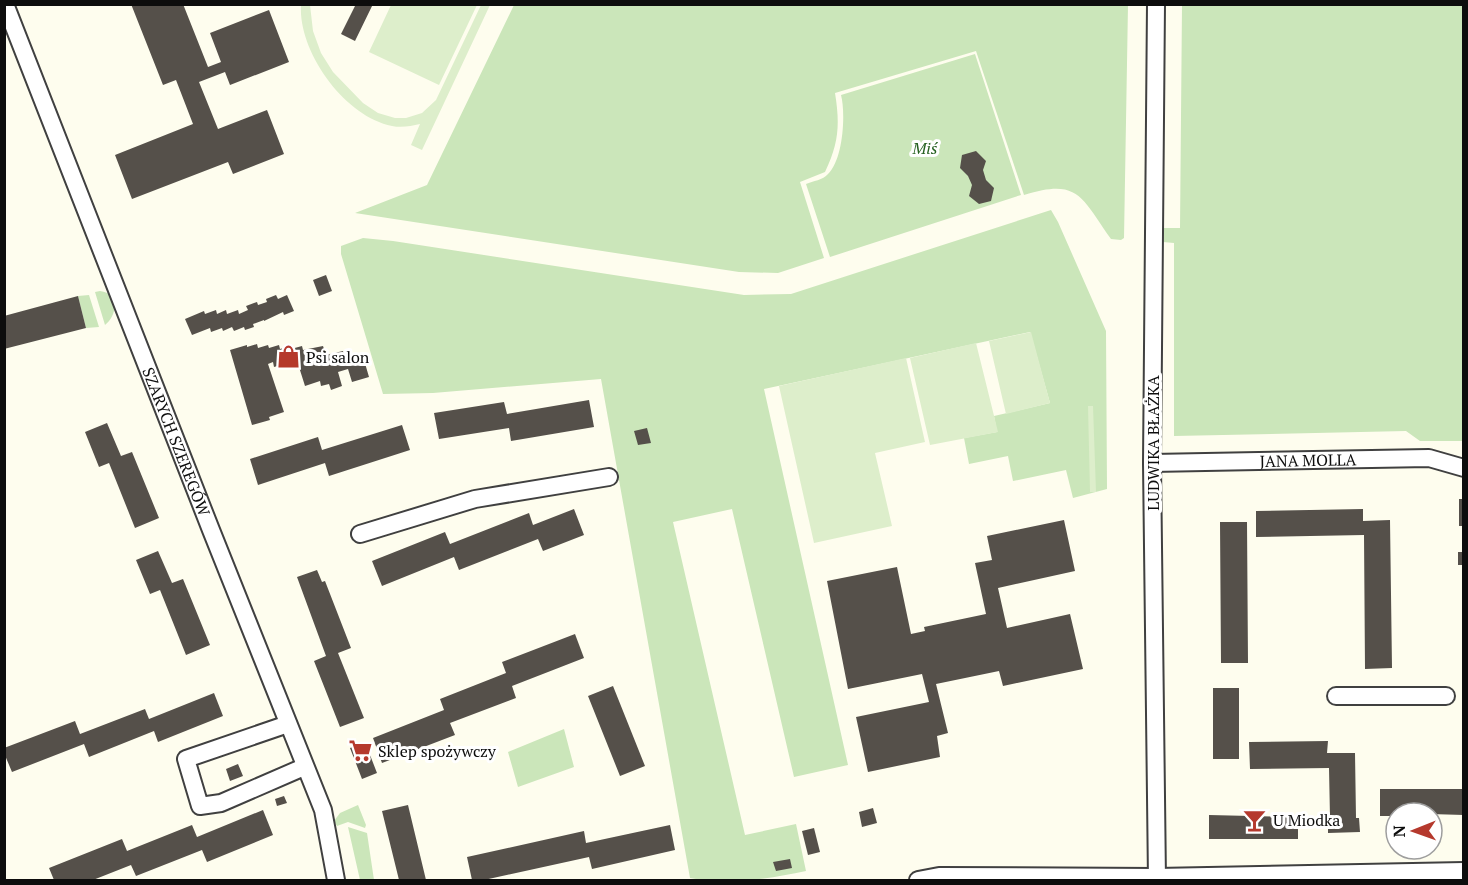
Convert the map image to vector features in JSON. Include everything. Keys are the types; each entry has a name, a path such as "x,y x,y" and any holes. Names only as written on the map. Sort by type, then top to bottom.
{"street":[{"name":"SZARYCH SZEREGÓW","path":"5,4 304,767 323,810 336,880"},
{"name":"LUDWIKA BŁAŻKA","path":"1156,4 1152,463 1157,879"},
{"name":"JANA MOLLA","path":"1152,463 1429,458 1464,468"},
{"path":"360,534 475,498 609,477"},
{"path":"1336,696 1446,696"},
{"path":"288,724 186,759 200,806 221,803 304,767"},
{"path":"918,880 939,876 1157,879 1383,877 1464,871"}],"green space":[{"path":"301,5 310,5 313,31 321,53 333,72 363,103 378,113 395,118 406,118 422,113 436,100 481,5 490,5 422,150 411,145 420,124 396,127 374,120 358,110 328,80 307,42 302,23"},
{"path":"391,5 477,5 439,85 369,52"},
{"path":"514,5 1128,5 1124,238 1111,239 1085,202 1068,190 1042,190 1024,195 976,51 835,93 838,114 837,133 830,162 825,172 800,182 824,258 778,273 739,272 355,213 427,185"},
{"path":"1182,5 1463,5 1463,441 1420,441 1406,431 1174,436 1174,243 1163,242 1163,228 1180,228"},
{"name":"Miś","path":"975,54 1021,195 830,257 806,184 826,176 837,158 843,125 841,95"},
{"path":"1051,210 1106,331 1107,489 1073,498 1066,470 1013,481 1008,456 969,464 964,438 997,432 994,416 1050,403 1030,332 764,389 848,765 794,777 732,509 673,522 745,835 796,824 806,871 748,880 719,881 690,878 601,379 433,393 383,394 341,254 341,246 363,238 393,241 744,295 791,294"},
{"path":"100,291 111,296 115,305 112,316 105,325 95,292"},
{"path":"89,295 99,327 86,328 78,296"},
{"path":"1031,332 1050,403 1006,414 989,341"},
{"path":"976,343 998,432 930,445 910,358"},
{"path":"906,358 925,442 875,453 892,526 814,543 779,386"},
{"path":"1088,406 1093,406 1096,492 1090,492"},
{"path":"564,729 574,767 518,787 508,752"},
{"path":"358,805 366,825 365,828 348,822 337,826 334,821 340,813"},
{"path":"348,827 367,833 374,880 360,880"}],"building":[{"path":"131,4 183,4 208,67 221,62 210,33 269,10 289,62 230,85 225,72 199,82 218,129 267,110 284,154 233,174 228,162 132,199 115,155 193,124 176,80 163,85"},
{"path":"356,4 373,4 355,41 341,34"},
{"path":"976,151 986,161 983,170 986,180 994,188 991,201 979,204 969,196 972,185 968,176 960,168 962,155"},
{"path":"326,275 332,291 319,296 313,280"},
{"path":"276,295 278,299 287,295 294,311 284,315 283,312 253,324 254,327 245,330 244,327 234,331 232,327 223,331 222,328 211,332 210,328 192,335 185,319 204,311 205,314 216,310 217,314 226,310 227,314 238,310 239,314 248,310 246,306 257,302 258,305 267,302 266,299"},
{"path":"78,296 86,328 4,349 4,316"},
{"path":"257,344 258,348 279,345 280,349 302,346 303,350 323,346 326,355 343,351 345,358 362,353 369,377 352,382 348,369 338,372 342,386 331,390 329,384 321,386 320,381 305,386 299,367 295,365 285,367 284,364 274,367 273,362 268,364 284,412 269,417 270,420 252,425 230,350"},
{"path":"589,400 594,427 511,441 509,428 439,439 434,413 504,402 507,414"},
{"path":"107,423 121,456 132,452 159,518 135,528 109,463 99,467 85,432"},
{"path":"402,425 410,450 329,476 325,463 258,485 250,459 318,437 322,450"},
{"path":"647,428 651,443 638,445 634,431"},
{"path":"1459,499 1464,499 1464,526 1459,526"},
{"path":"574,509 584,535 543,551 538,539 459,570 454,557 382,586 372,561 445,532 450,544 529,513 533,525"},
{"path":"1363,509 1363,521 1390,520 1392,668 1365,669 1364,535 1256,537 1256,511"},
{"path":"1064,520 1075,571 998,588 1007,628 1070,614 1083,669 1003,686 999,671 936,684 948,733 937,736 940,757 868,772 856,717 929,702 922,674 848,689 827,581 897,567 911,634 925,631 924,627 986,614 975,563 992,560 987,536"},
{"path":"1220,522 1247,522 1248,663 1221,663"},
{"path":"158,551 172,583 183,579 210,645 186,655 160,590 150,594 136,560"},
{"path":"1458,552 1464,552 1464,565 1458,565"},
{"path":"317,570 322,582 325,581 351,648 338,653 364,718 340,727 314,661 326,656 297,577"},
{"path":"575,634 584,658 512,686 516,698 450,723 455,735 382,763 373,738 444,710 440,699 506,673 502,662"},
{"path":"613,686 645,766 620,776 588,696"},
{"path":"1213,688 1239,688 1239,759 1213,759"},
{"path":"214,693 223,716 158,742 154,731 89,757 84,744 12,772 4,753 4,748 75,721 80,734 145,709 149,719"},
{"path":"1328,741 1327,753 1355,753 1356,818 1359,818 1360,832 1328,833 1329,768 1250,769 1249,742"},
{"path":"365,742 377,773 362,779 350,748"},
{"path":"238,764 243,776 230,781 226,769"},
{"path":"1380,789 1464,789 1464,815 1444,814 1444,801 1384,801 1384,816 1380,816"},
{"path":"284,796 287,803 277,806 275,799"},
{"path":"408,805 426,880 399,880 382,811"},
{"path":"873,808 877,823 862,827 859,812"},
{"path":"263,810 273,835 207,862 202,850 136,876 131,865 93,880 54,880 49,868 122,839 127,851 192,825 197,837"},
{"path":"1209,815 1298,817 1298,839 1209,839"},
{"path":"670,825 675,850 592,869 589,857 484,880 472,880 467,857 584,831 586,843"},
{"path":"814,828 820,852 808,855 802,831"},
{"path":"790,859 792,868 776,871 773,862"}],"place":[{"name":"Psi salon","path":"288,357"},
{"name":"Sklep spożywczy","path":"360,751"},
{"name":"U Miodka","path":"1255,820"}]}
